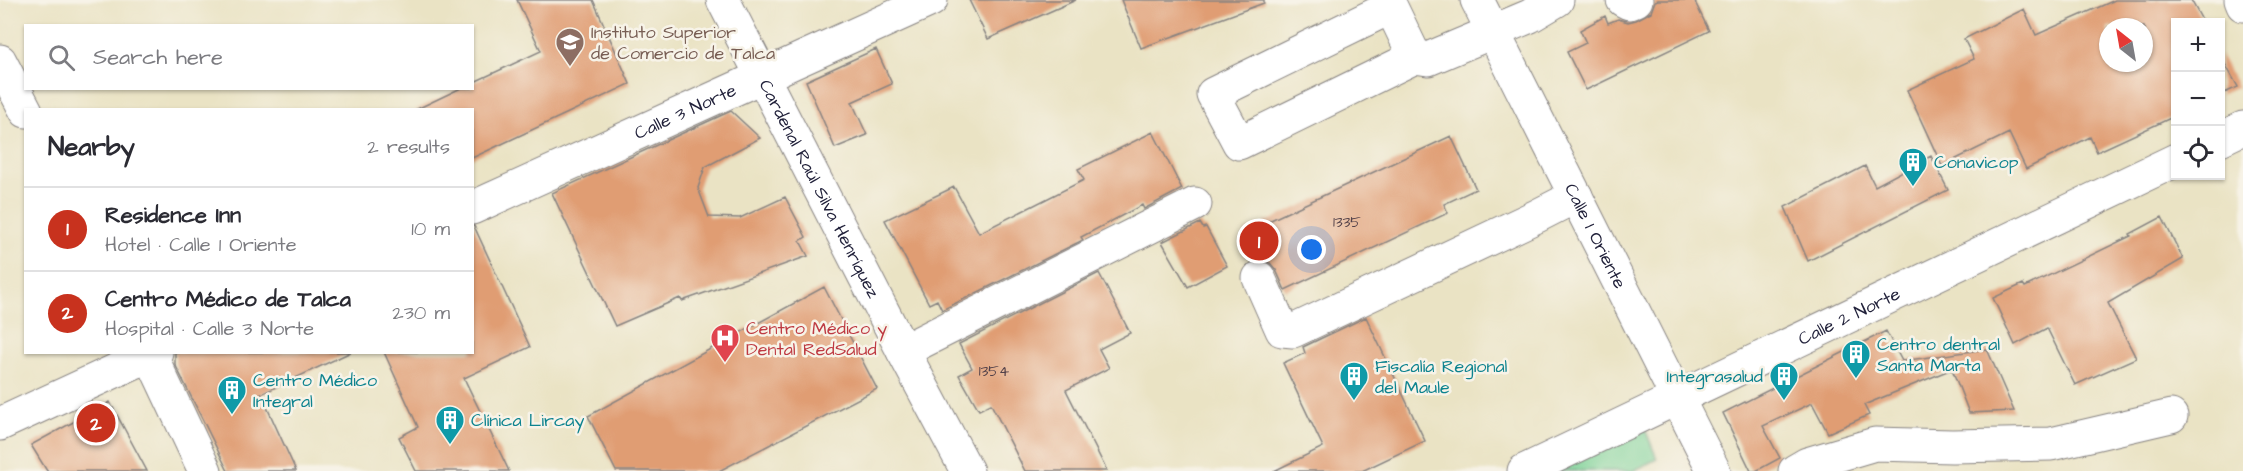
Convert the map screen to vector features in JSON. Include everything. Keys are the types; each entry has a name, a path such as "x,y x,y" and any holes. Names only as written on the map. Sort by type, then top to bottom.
{"street":[{"name":"Cardenal Raúl Silva Henríquez","path":"723,0 967,471"},
{"name":"Calle 3 Norte","path":"474,207 932,0"},
{"name":"Calle 1 Oriente","path":"1477,0 1714,471"},
{"path":"1415,57 1391,7 1213,94 1239,144 1415,57 1428,59 1530,16 1557,0"},
{"path":"1623,0 1629,3 1636,0"},
{"path":"2241,0 2243,5"},
{"path":"0,61 24,108"},
{"path":"2225,137 2243,128"},
{"name":"Calle 2 Norte","path":"1524,471 2171,162"},
{"path":"1259,278 1282,330 1293,331 1576,196"},
{"path":"903,351 1195,204"},
{"path":"0,424 150,354"},
{"path":"152,354 205,471"},
{"path":"1795,471 1807,464 1875,444 1952,446 2051,444 2171,416"}],"green space":[{"path":"1645,429 1657,459 1633,471 1556,471"}],"building":[{"path":"517,0 593,0 630,84 474,157 474,108 419,108 457,90 474,90 474,82 541,51"},
{"path":"969,0 1076,0 988,39"},
{"path":"1121,0 1264,0 1264,3 1141,48"},
{"path":"1694,0 1709,31 1586,90 1567,52 1586,43 1580,30 1605,16 1608,23 1618,19 1628,22 1636,20 1651,12 1655,1"},
{"path":"2115,0 2191,0 2201,18 2171,18 2171,118 2097,152 2090,137 2026,169 2009,133 1942,166 1907,90 1974,59 1964,39 2024,9 2036,35"},
{"path":"876,49 892,84 852,102 867,135 835,148 806,81"},
{"path":"2225,64 2238,87 2225,93"},
{"path":"731,111 760,138 705,167 698,188 709,217 740,218 785,197 806,237 800,241 808,256 682,301 680,298 615,326 552,193"},
{"path":"1153,132 1182,189 1144,209 1142,205 1081,237 1083,240 942,310 937,300 929,304 885,220 954,187 979,233 1084,180 1078,169"},
{"path":"1451,136 1476,189 1444,204 1448,213 1285,290 1276,270 1270,263 1258,260 1245,232"},
{"path":"1931,156 1948,190 1808,261 1785,207 1865,166 1875,186"},
{"path":"2162,217 2183,259 2108,303 2136,358 2075,385 2047,328 2015,345 1993,298 2023,284 2025,287 2131,236 2130,234"},
{"path":"1200,223 1203,228 1206,227 1227,266 1188,287 1162,242"},
{"path":"474,226 530,347 464,378 509,471 416,471 399,437 418,427 385,354 474,354"},
{"path":"1099,273 1130,333 1099,349 1109,368 1066,390 1107,471 1025,471 991,404 979,410 959,375 972,368 959,344"},
{"path":"824,287 877,389 719,471 616,471 588,416"},
{"name":"Fiscalía Regional del Maule","path":"1366,317 1425,441 1362,471 1274,471 1323,447 1283,363 1305,353 1303,347"},
{"path":"1886,331 1902,361 1987,349 2014,411 1969,413 1952,369 1864,405 1869,415 1828,433 1812,403 1763,426 1780,458 1756,471 1751,471 1723,413"},
{"name":"Centro Médico Integral","path":"175,354 347,354 261,394 296,471 228,471 175,364"},
{"path":"110,402 147,471 47,471 31,445"}],"place":[{"name":"Instituto Superior de Comercio de Talca","path":"570,68"},
{"name":"Conavicop","path":"1913,188"},
{"name":"Residence Inn","path":"1259,241"},
{"name":"Centro Médico y Dental RedSalud","path":"725,364"},
{"name":"Centro dentral Santa Marta","path":"1856,380"},
{"name":"Fiscalía Regional del Maule","path":"1354,402"},
{"name":"Integrasalud","path":"1784,402"},
{"name":"Centro Médico Integral","path":"232,416"},
{"name":"Centro Médico de Talca","path":"96,423"},
{"name":"Clínica Lircay","path":"450,446"}]}
